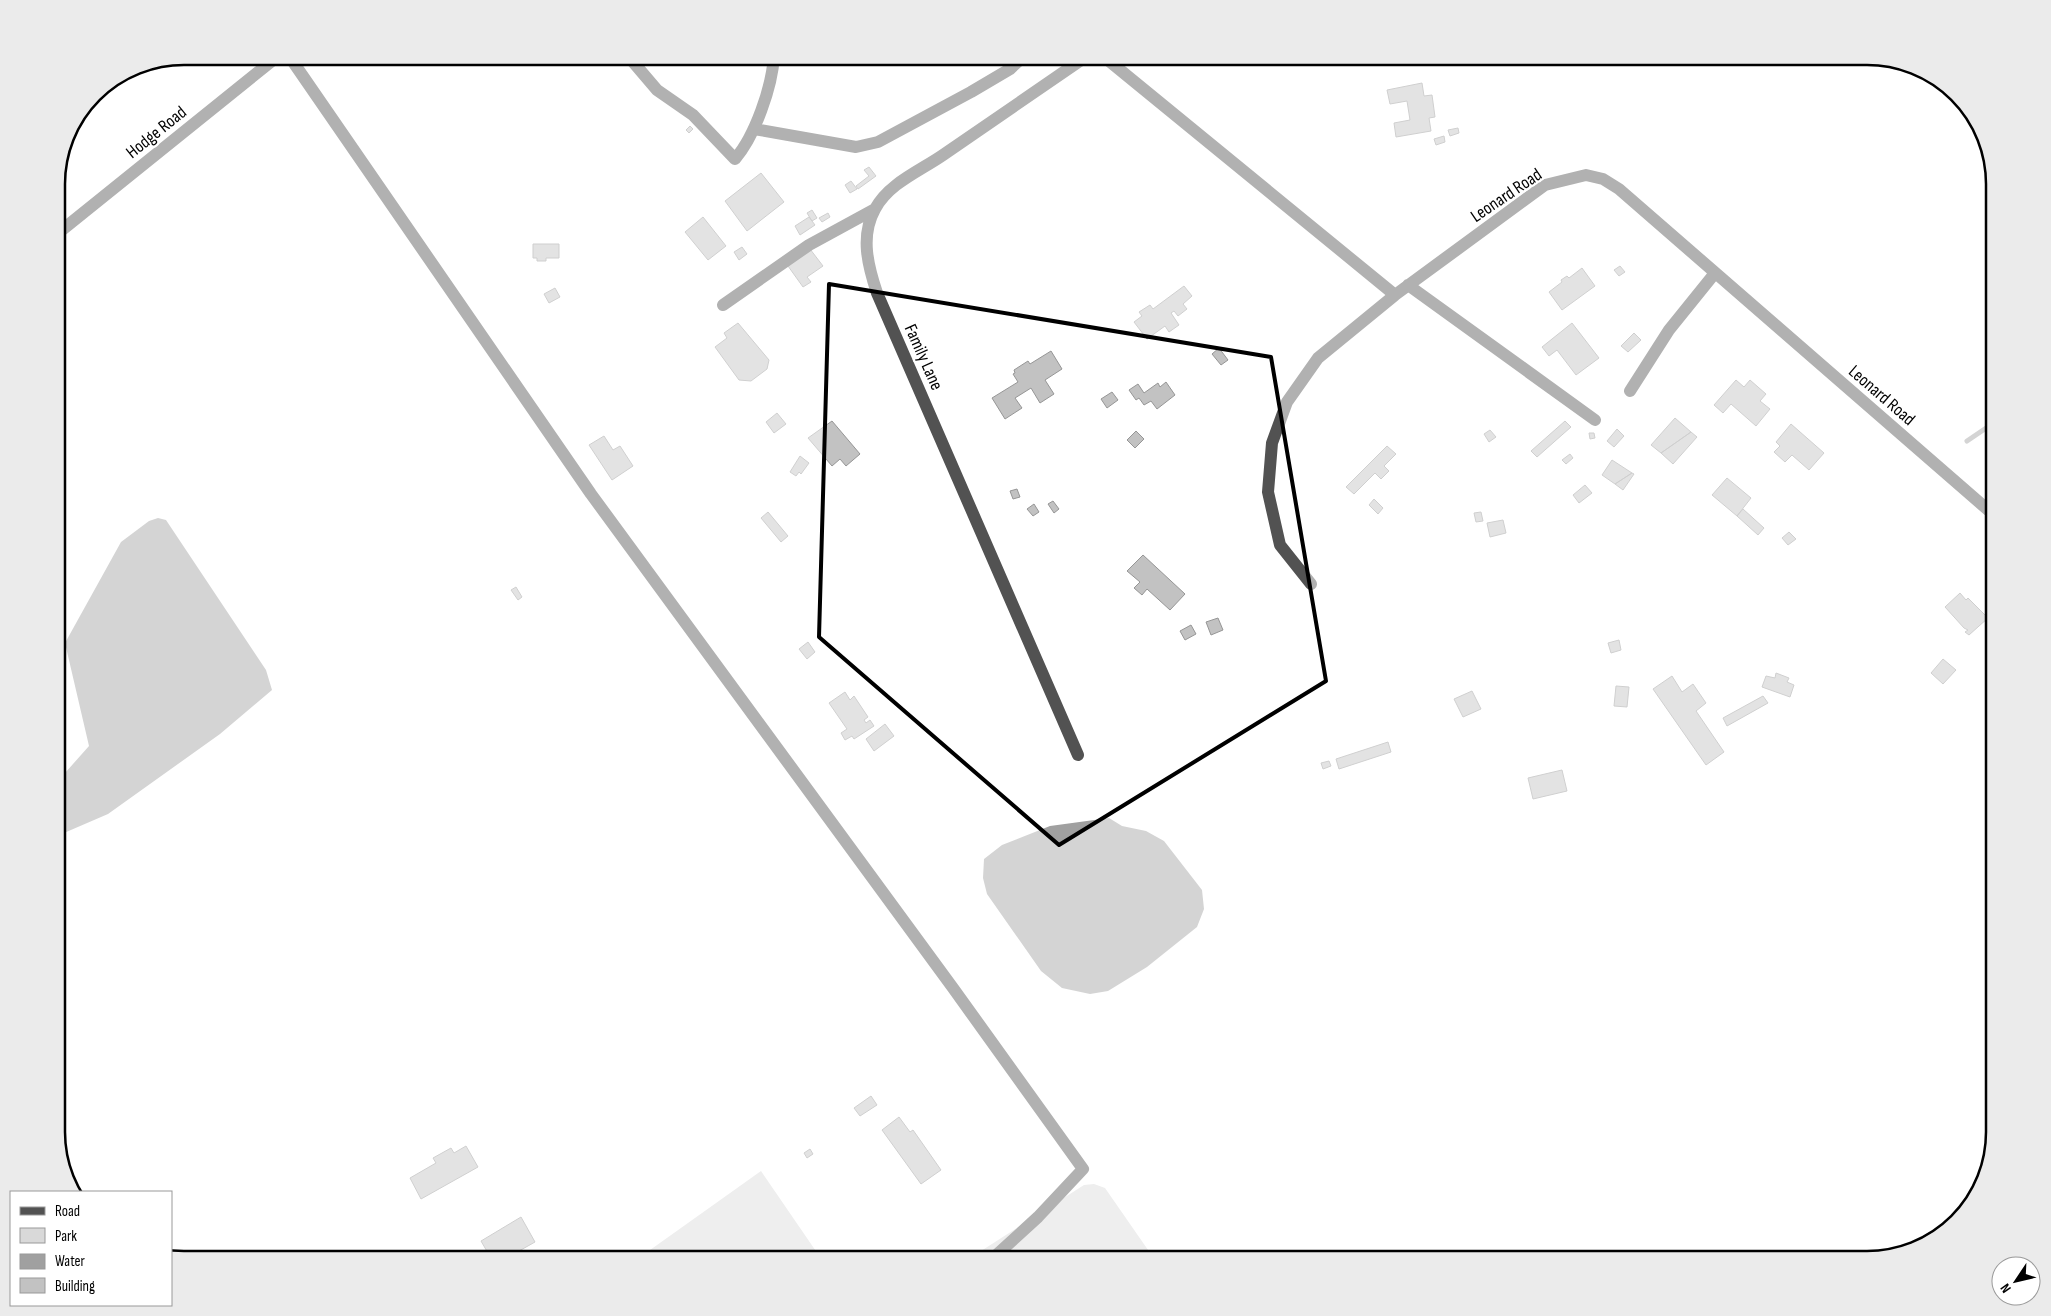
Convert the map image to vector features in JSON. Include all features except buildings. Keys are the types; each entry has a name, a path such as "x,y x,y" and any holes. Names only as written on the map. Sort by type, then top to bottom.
{"street":[{"name":"Hodge Road","path":"65,227 267,65"},
{"path":"295,65 591,494 953,988 1083,1169 1038,1217 1001,1251"},
{"path":"636,65 657,90 693,115 735,159 743,150 754,129 773,65"},
{"path":"754,129 856,147 878,142 971,92 1014,65"},
{"name":"Family Lane","path":"1074,65 927,166 894,186 875,209 867,234 868,263 876,293 1078,755"},
{"path":"1114,65 1395,294"},
{"name":"Leonard Road","path":"1311,584 1280,545 1268,492 1272,443 1287,402 1318,358 1395,294 1545,185 1586,175 1603,179 1619,190 1986,508"},
{"path":"723,305 809,245 875,209"},
{"path":"1630,391 1669,330 1715,273"},
{"path":"1408,285 1595,420"}],"highlighted area":[{"path":"829,284 1271,357 1326,681 1059,845 819,637"}],"green space":[{"path":"761,1171 816,1251 649,1251"},
{"path":"1094,1184 1105,1188 1149,1251 981,1251 1084,1185"}],"water":[{"path":"158,518 166,520 266,670 272,690 220,734 108,814 65,833 65,773 89,746 65,643 121,542 149,521"},
{"path":"1109,818 1122,826 1146,831 1164,841 1202,890 1204,909 1197,927 1147,967 1108,991 1090,994 1062,988 1041,971 987,894 983,878 984,859 1002,845 1050,826"}],"waterway":[{"path":"1967,441 1986,428"}]}
